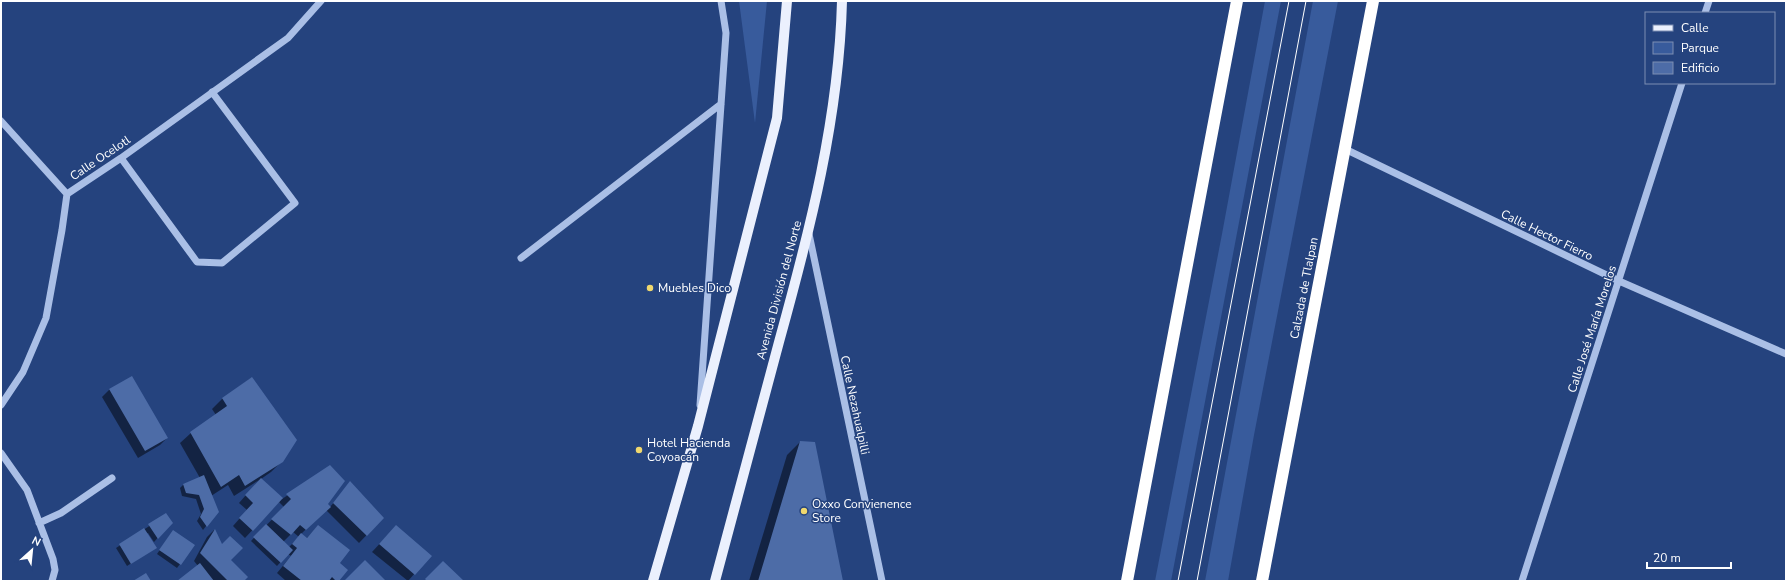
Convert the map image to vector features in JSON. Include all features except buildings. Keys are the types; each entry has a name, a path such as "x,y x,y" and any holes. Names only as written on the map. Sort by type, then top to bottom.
{"highway":[{"path":"1127,581 1237,1"},
{"name":"Calzada de Tlalpan","path":"1262,581 1373,1"}],"main road":[{"path":"653,581 698,426 777,118 787,1"},
{"name":"Avenida División del Norte","path":"715,581 809,234 828,140 840,45 842,1"}],"street":[{"name":"Calle Ocelotl","path":"1,405 23,372 46,318 62,230 66,194 121,158 288,38 321,1"},
{"path":"698,426 726,33 721,1"},
{"path":"1705,12 1709,1"},
{"name":"Calle José María Morelos","path":"1522,581 1682,84"},
{"path":"121,158 198,262 222,263 295,203 212,92"},
{"path":"521,258 721,104"},
{"path":"1,121 66,194"},
{"name":"Calle Hector Fierro","path":"1345,149 1619,281 1786,354"},
{"name":"Calle Nezahualpilli","path":"809,234 882,581"},
{"path":"1,453 27,490 53,559 55,570 52,581"},
{"path":"39,523 60,512 112,478"}],"green space":[{"path":"739,1 767,1 755,123"},
{"path":"1265,1 1281,1 1171,581 1155,581 1222,234"},
{"path":"1313,1 1338,1 1254,435 1228,581 1205,581"}],"tram line":[{"path":"1178,581 1289,1"},
{"path":"1197,581 1306,1"}],"place":[{"name":"Muebles Dico","path":"650,288"},
{"name":"Hotel Hacienda Coyoacán","path":"639,450"},
{"name":"Oxxo Convienence Store","path":"804,511"}]}
